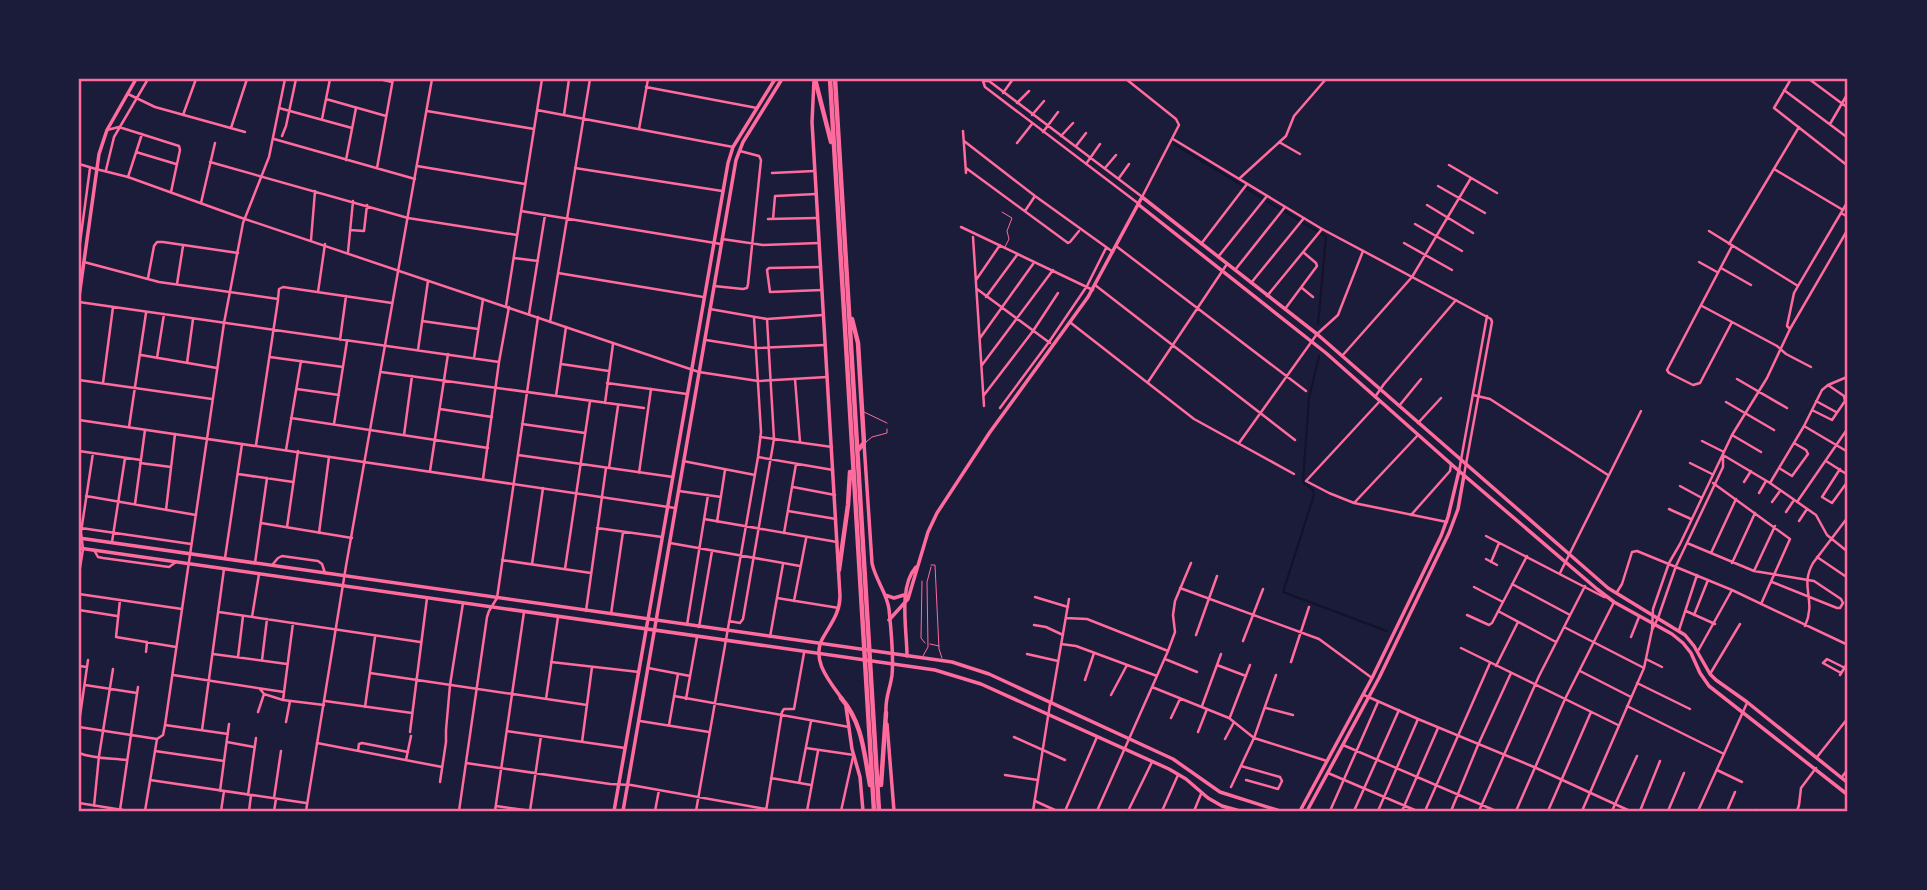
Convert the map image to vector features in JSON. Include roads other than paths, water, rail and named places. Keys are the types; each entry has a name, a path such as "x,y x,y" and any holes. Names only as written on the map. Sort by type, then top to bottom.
{"highway":[{"path":"814,79 835,157"},
{"path":"830,79 876,810"},
{"path":"835,79 858,450 876,810"},
{"path":"849,312 858,342 864,443 858,450"},
{"path":"839,570 849,494 851,440"},
{"path":"841,698 852,712 860,732 876,810"},
{"path":"876,810 886,713"}],"main road":[{"path":"79,300 93,168 107,130 136,79"},
{"path":"614,811 728,163 733,147 775,79"},
{"path":"623,811 739,151 782,79"},
{"path":"814,79 812,122 840,596 836,617 822,638 819,654 824,674 841,698 847,712 860,776 863,811"},
{"path":"907,656 906,594 912,572 937,513 990,432 1094,288 1142,197 1317,334 1616,594 1679,630 1691,641 1710,674 1848,783"},
{"path":"1139,205 1312,341 1607,597 1683,643 1705,682 1848,794"},
{"path":"864,443 871,558 888,606 892,664 886,713 894,811"},
{"path":"1300,811 1364,695 1447,522 1459,471"},
{"path":"1307,811 1369,698 1453,526 1464,475"},
{"path":"80,538 944,660 1001,680 1179,762 1220,792 1280,811"},
{"path":"81,548 946,673 993,688 1152,762 1186,779 1201,794 1228,809 1240,811"},
{"path":"256,574 257,566 262,564"},
{"path":"889,620 906,604 917,573 916,567"},
{"path":"405,595 408,590 406,585"},
{"path":"446,601 448,591"},
{"path":"884,594 894,598 906,594"},
{"path":"572,619 573,609"},
{"path":"678,635 680,624"},
{"path":"993,688 999,686 1001,680"}],"street":[{"path":"106,170 112,142 148,79"},
{"path":"183,114 195,79"},
{"path":"231,128 247,79"},
{"path":"88,660 79,725 157,739 163,735 224,323 244,218 274,139 285,79"},
{"path":"282,136 296,79"},
{"path":"322,120 330,79"},
{"path":"377,168 392,80 379,79"},
{"path":"306,811 432,79"},
{"path":"483,479 542,79"},
{"path":"564,115 569,79"},
{"path":"551,322 590,79"},
{"path":"639,129 648,79"},
{"path":"1003,93 1013,79"},
{"path":"1126,79 1178,121 1179,127 1142,197 1003,93 991,80 983,81 985,88 1139,205"},
{"path":"1239,179 1289,132 1294,116 1326,79"},
{"path":"1791,79 1774,108 1848,166"},
{"path":"1810,79 1848,108"},
{"path":"1844,79 1848,82"},
{"path":"646,87 757,108"},
{"path":"1784,90 1848,138"},
{"path":"1017,103 1029,91"},
{"path":"1830,124 1848,93"},
{"path":"128,94 155,107 245,132"},
{"path":"326,99 386,116"},
{"path":"1032,115 1044,102"},
{"path":"279,107 352,128"},
{"path":"346,160 356,107"},
{"path":"537,110 733,147"},
{"path":"427,111 534,129"},
{"path":"1042,132 1058,112"},
{"path":"1061,136 1073,123"},
{"path":"1017,143 1032,124"},
{"path":"107,130 119,127 179,146 171,192"},
{"path":"1732,322 1700,383 1693,385 1667,370 1731,245 1799,127"},
{"path":"963,131 966,170 1068,243 1080,229"},
{"path":"1076,146 1086,133"},
{"path":"128,177 142,134"},
{"path":"274,139 415,179"},
{"path":"1173,139 1322,229 1487,316 1493,322 1464,475"},
{"path":"964,141 1113,252"},
{"path":"1279,142 1300,154"},
{"path":"201,203 215,143"},
{"path":"1085,164 1100,144"},
{"path":"714,286 747,288 761,160 759,156 739,151"},
{"path":"136,152 176,164"},
{"path":"1105,167 1116,155"},
{"path":"210,162 408,218 517,235"},
{"path":"79,164 128,177 699,372 758,381 827,377"},
{"path":"1119,178 1129,164"},
{"path":"1449,165 1497,193"},
{"path":"417,166 525,184"},
{"path":"79,250 93,168"},
{"path":"575,168 722,191"},
{"path":"1774,169 1848,217"},
{"path":"772,173 815,171"},
{"path":"1342,356 1412,277 1471,178"},
{"path":"1201,244 1247,184"},
{"path":"1438,186 1485,213"},
{"path":"311,240 314,191"},
{"path":"774,219 775,196 816,194"},
{"path":"1025,212 1035,196"},
{"path":"1218,257 1267,196"},
{"path":"348,252 353,201"},
{"path":"1790,329 1787,326 1794,293 1848,201"},
{"path":"350,230 364,231 367,205"},
{"path":"1427,205 1473,233"},
{"path":"1235,270 1285,207"},
{"path":"521,211 713,243 819,243"},
{"path":"84,214 90,215"},
{"path":"529,314 545,215"},
{"path":"768,219 817,218"},
{"path":"1251,283 1304,218"},
{"path":"83,221 89,222"},
{"path":"1415,224 1462,251"},
{"path":"961,227 1094,288 1295,440"},
{"path":"1267,296 1322,229"},
{"path":"1582,811 1644,668 1653,627 1723,453 1848,229"},
{"path":"1709,231 1798,286"},
{"path":"973,237 984,406"},
{"path":"148,280 154,246 157,243 238,253"},
{"path":"1404,243 1452,270"},
{"path":"318,292 325,244"},
{"path":"176,285 183,246"},
{"path":"976,281 1002,246"},
{"path":"1116,246 1306,391"},
{"path":"1000,408 1087,286 1106,248"},
{"path":"1239,443 1317,334 1338,315 1363,251"},
{"path":"1285,309 1317,267 1303,252"},
{"path":"986,297 1018,254"},
{"path":"514,258 538,261"},
{"path":"84,262 148,280 278,299"},
{"path":"980,338 1034,262"},
{"path":"1699,262 1751,285"},
{"path":"1148,382 1227,264"},
{"path":"820,267 767,270 769,292 822,290"},
{"path":"982,365 1053,270"},
{"path":"558,273 704,297"},
{"path":"418,350 428,280"},
{"path":"256,445 279,289 283,287 393,303"},
{"path":"1302,288 1313,297"},
{"path":"976,289 1054,346"},
{"path":"984,395 1058,293"},
{"path":"340,340 346,296"},
{"path":"474,358 483,299"},
{"path":"79,300 499,362"},
{"path":"1375,397 1456,300"},
{"path":"1702,306 1811,367"},
{"path":"103,383 113,307"},
{"path":"710,309 766,319 823,315"},
{"path":"129,427 146,312"},
{"path":"157,358 164,314"},
{"path":"1459,471 1487,316"},
{"path":"459,811 487,617 497,598 538,317"},
{"path":"187,363 193,318"},
{"path":"696,811 758,457 760,437 754,318"},
{"path":"729,621 742,621 774,439 766,319"},
{"path":"422,321 478,329"},
{"path":"1071,323 1194,419 1294,474"},
{"path":"556,396 566,327"},
{"path":"704,339 757,348 825,345"},
{"path":"334,424 347,341"},
{"path":"605,403 613,343"},
{"path":"430,471 448,354"},
{"path":"139,355 217,368"},
{"path":"269,357 343,367"},
{"path":"286,450 301,361"},
{"path":"561,364 609,371"},
{"path":"381,372 644,408"},
{"path":"404,435 412,376"},
{"path":"1759,493 1779,468 1822,390 1848,377"},
{"path":"795,379 800,442"},
{"path":"1399,406 1421,379"},
{"path":"1737,379 1787,408"},
{"path":"79,380 212,399"},
{"path":"607,383 687,394"},
{"path":"1812,410 1832,420 1846,398 1828,385"},
{"path":"296,388 339,395"},
{"path":"639,472 651,389"},
{"path":"1473,395 1490,399 1608,475"},
{"path":"1418,423 1441,398"},
{"path":"565,569 590,401"},
{"path":"1380,401 1306,481 1354,503 1447,522"},
{"path":"1816,401 1836,412"},
{"path":"1726,402 1774,430"},
{"path":"586,611 618,405"},
{"path":"439,409 492,417"},
{"path":"1560,573 1641,411"},
{"path":"291,418 488,448"},
{"path":"79,420 676,508"},
{"path":"522,424 585,433"},
{"path":"1804,426 1848,452"},
{"path":"1786,512 1848,428"},
{"path":"135,504 145,429"},
{"path":"166,510 176,434"},
{"path":"1354,503 1418,435"},
{"path":"1732,435 1761,452"},
{"path":"760,437 832,447"},
{"path":"1702,441 1818,517 1831,540 1848,552"},
{"path":"225,558 242,443"},
{"path":"1779,468 1792,477 1809,452 1794,443"},
{"path":"79,451 171,467"},
{"path":"287,527 298,451"},
{"path":"79,574 81,528 93,453"},
{"path":"1723,453 1723,467"},
{"path":"518,455 673,477"},
{"path":"319,533 330,456"},
{"path":"758,457 833,470"},
{"path":"112,542 125,458"},
{"path":"1653,627 1652,615 1669,563 1702,498 1723,467 1732,460"},
{"path":"684,461 755,475"},
{"path":"1826,461 1848,475"},
{"path":"1690,463 1713,475"},
{"path":"784,533 796,464"},
{"path":"1411,515 1450,471 1451,464"},
{"path":"717,522 725,469"},
{"path":"1840,469 1822,497 1832,503 1848,481"},
{"path":"1744,482 1751,471"},
{"path":"238,474 293,482"},
{"path":"255,563 267,478"},
{"path":"1712,483 1788,536 1790,542 1761,604"},
{"path":"792,486 835,495"},
{"path":"1680,486 1702,498"},
{"path":"532,564 543,488"},
{"path":"678,491 721,497"},
{"path":"1772,502 1781,491"},
{"path":"687,625 708,495"},
{"path":"86,496 196,515"},
{"path":"1711,553 1736,499"},
{"path":"1669,509 1691,519"},
{"path":"1799,521 1807,509"},
{"path":"788,511 836,519"},
{"path":"1732,563 1755,513"},
{"path":"1805,626 1811,608 1807,579 1811,566 1848,517"},
{"path":"704,519 837,542"},
{"path":"261,523 352,538"},
{"path":"1754,571 1775,526"},
{"path":"81,528 191,544"},
{"path":"597,528 662,537"},
{"path":"611,614 623,532"},
{"path":"1686,532 1691,534"},
{"path":"124,544 131,535"},
{"path":"1486,536 1607,597"},
{"path":"794,601 806,537"},
{"path":"174,542 177,551"},
{"path":"670,543 800,566"},
{"path":"1491,562 1499,543"},
{"path":"1687,543 1754,571 1814,581 1843,603 1840,608 1836,608 1772,582"},
{"path":"699,627 712,551"},
{"path":"1616,594 1632,552 1637,551 1732,590 1848,645"},
{"path":"272,565 282,556 318,561 325,573"},
{"path":"1467,615 1491,625 1527,556"},
{"path":"1817,557 1848,578"},
{"path":"1486,559 1497,565"},
{"path":"502,560 591,573"},
{"path":"769,637 783,563"},
{"path":"1097,811 1168,652 1175,632 1174,608 1191,563"},
{"path":"202,730 224,569"},
{"path":"252,617 256,574"},
{"path":"1679,630 1698,575"},
{"path":"1196,635 1217,576"},
{"path":"1694,615 1709,580"},
{"path":"1512,584 1570,615"},
{"path":"1479,811 1556,642 1585,586"},
{"path":"1474,587 1503,602"},
{"path":"1180,589 1319,639 1372,678"},
{"path":"1243,641 1263,589"},
{"path":"1698,651 1732,590"},
{"path":"79,594 182,609"},
{"path":"1035,597 1068,607"},
{"path":"406,760 427,598"},
{"path":"777,598 839,608"},
{"path":"1033,811 1069,599"},
{"path":"120,600 116,636 177,647"},
{"path":"1516,811 1565,699 1614,602"},
{"path":"440,782 450,685 463,603"},
{"path":"1291,662 1309,607"},
{"path":"79,610 117,616"},
{"path":"1498,611 1556,642"},
{"path":"1686,611 1715,624"},
{"path":"219,612 420,642"},
{"path":"495,811 524,612"},
{"path":"238,657 243,616"},
{"path":"546,699 558,617"},
{"path":"1631,637 1639,617"},
{"path":"1066,618 1087,619 1168,652"},
{"path":"262,660 268,619"},
{"path":"1496,666 1518,622"},
{"path":"283,700 293,623"},
{"path":"1710,674 1740,624"},
{"path":"1034,625 1063,635"},
{"path":"1564,627 1644,668"},
{"path":"365,707 376,636"},
{"path":"686,699 697,637"},
{"path":"146,652 147,642"},
{"path":"1062,644 1076,646 1157,676"},
{"path":"1461,648 1619,726"},
{"path":"799,719 794,709 804,652"},
{"path":"213,653 287,664"},
{"path":"1084,680 1094,653"},
{"path":"1027,654 1059,661"},
{"path":"1201,707 1221,654"},
{"path":"1165,659 1197,672"},
{"path":"1646,659 1662,667"},
{"path":"1845,667 1825,659 1823,665 1841,674 1848,662"},
{"path":"551,662 639,672"},
{"path":"1425,811 1490,663"},
{"path":"1229,718 1250,664"},
{"path":"1111,695 1127,665"},
{"path":"1217,665 1245,676"},
{"path":"79,666 87,667"},
{"path":"582,742 592,667"},
{"path":"648,668 690,676"},
{"path":"94,806 113,669"},
{"path":"1580,671 1631,697"},
{"path":"370,673 587,705"},
{"path":"1451,811 1511,673"},
{"path":"668,726 678,674"},
{"path":"1231,787 1254,738 1276,675"},
{"path":"173,676 284,692"},
{"path":"1637,683 1690,709"},
{"path":"84,685 137,693"},
{"path":"120,810 138,687"},
{"path":"1152,688 1229,718 1254,738 1327,761"},
{"path":"260,689 264,695 283,700 412,713"},
{"path":"258,712 264,695"},
{"path":"1364,695 1630,811"},
{"path":"674,696 849,727"},
{"path":"1171,718 1181,699"},
{"path":"286,722 290,701"},
{"path":"1330,811 1378,701"},
{"path":"1698,811 1747,702"},
{"path":"1627,706 1724,754"},
{"path":"1265,708 1293,715"},
{"path":"766,810 781,716 784,709 794,709"},
{"path":"1198,732 1208,709"},
{"path":"1354,811 1399,710"},
{"path":"1548,811 1591,712"},
{"path":"1817,757 1848,718"},
{"path":"1378,811 1418,719"},
{"path":"639,720 709,732"},
{"path":"799,783 811,721"},
{"path":"1225,739 1234,722"},
{"path":"220,811 229,724"},
{"path":"165,725 228,734"},
{"path":"1402,811 1438,728"},
{"path":"507,731 625,748"},
{"path":"496,806 531,811 541,736"},
{"path":"1014,737 1065,760"},
{"path":"1065,811 1097,737"},
{"path":"248,811 256,738"},
{"path":"145,811 157,739"},
{"path":"227,742 254,747"},
{"path":"317,743 442,767"},
{"path":"358,751 359,744 362,743 408,752"},
{"path":"1343,745 1496,811"},
{"path":"383,755 385,748"},
{"path":"806,748 854,755 841,811"},
{"path":"155,751 224,761"},
{"path":"274,811 281,751"},
{"path":"807,811 818,751"},
{"path":"79,753 90,758 99,756 128,761"},
{"path":"1612,811 1637,756"},
{"path":"1640,811 1660,761"},
{"path":"1128,811 1152,762"},
{"path":"466,764 627,785 777,811"},
{"path":"1241,766 1280,777 1282,781 1278,789 1246,780"},
{"path":"1797,811 1801,788 1816,768"},
{"path":"1717,769 1742,782"},
{"path":"1842,777 1848,769"},
{"path":"1328,773 1417,811"},
{"path":"1668,811 1684,774"},
{"path":"1005,775 1038,780"},
{"path":"1161,811 1178,775"},
{"path":"771,778 811,785"},
{"path":"150,780 308,803"},
{"path":"655,811 659,790"},
{"path":"1727,811 1735,792"},
{"path":"1194,811 1201,794"},
{"path":"1035,801 1056,811"},
{"path":"79,803 128,811"}],"lane":[{"path":"1002,212 1012,218 1007,232 1009,239 1002,246"},
{"path":"862,410 887,423"},
{"path":"864,443 887,433 887,429"},
{"path":"923,657 928,644 927,583 933,564 939,646 944,660"},
{"path":"922,581 921,638 923,642 939,646"}],"waterway":[{"path":"1174,144 1243,186"},
{"path":"1247,189 1262,198"},
{"path":"1266,201 1280,209"},
{"path":"1284,211 1299,220"},
{"path":"1303,223 1317,231"},
{"path":"1318,324 1326,237 1321,234"},
{"path":"1319,356 1309,398 1303,482 1313,490 1314,495 1283,592 1387,631"}]}
